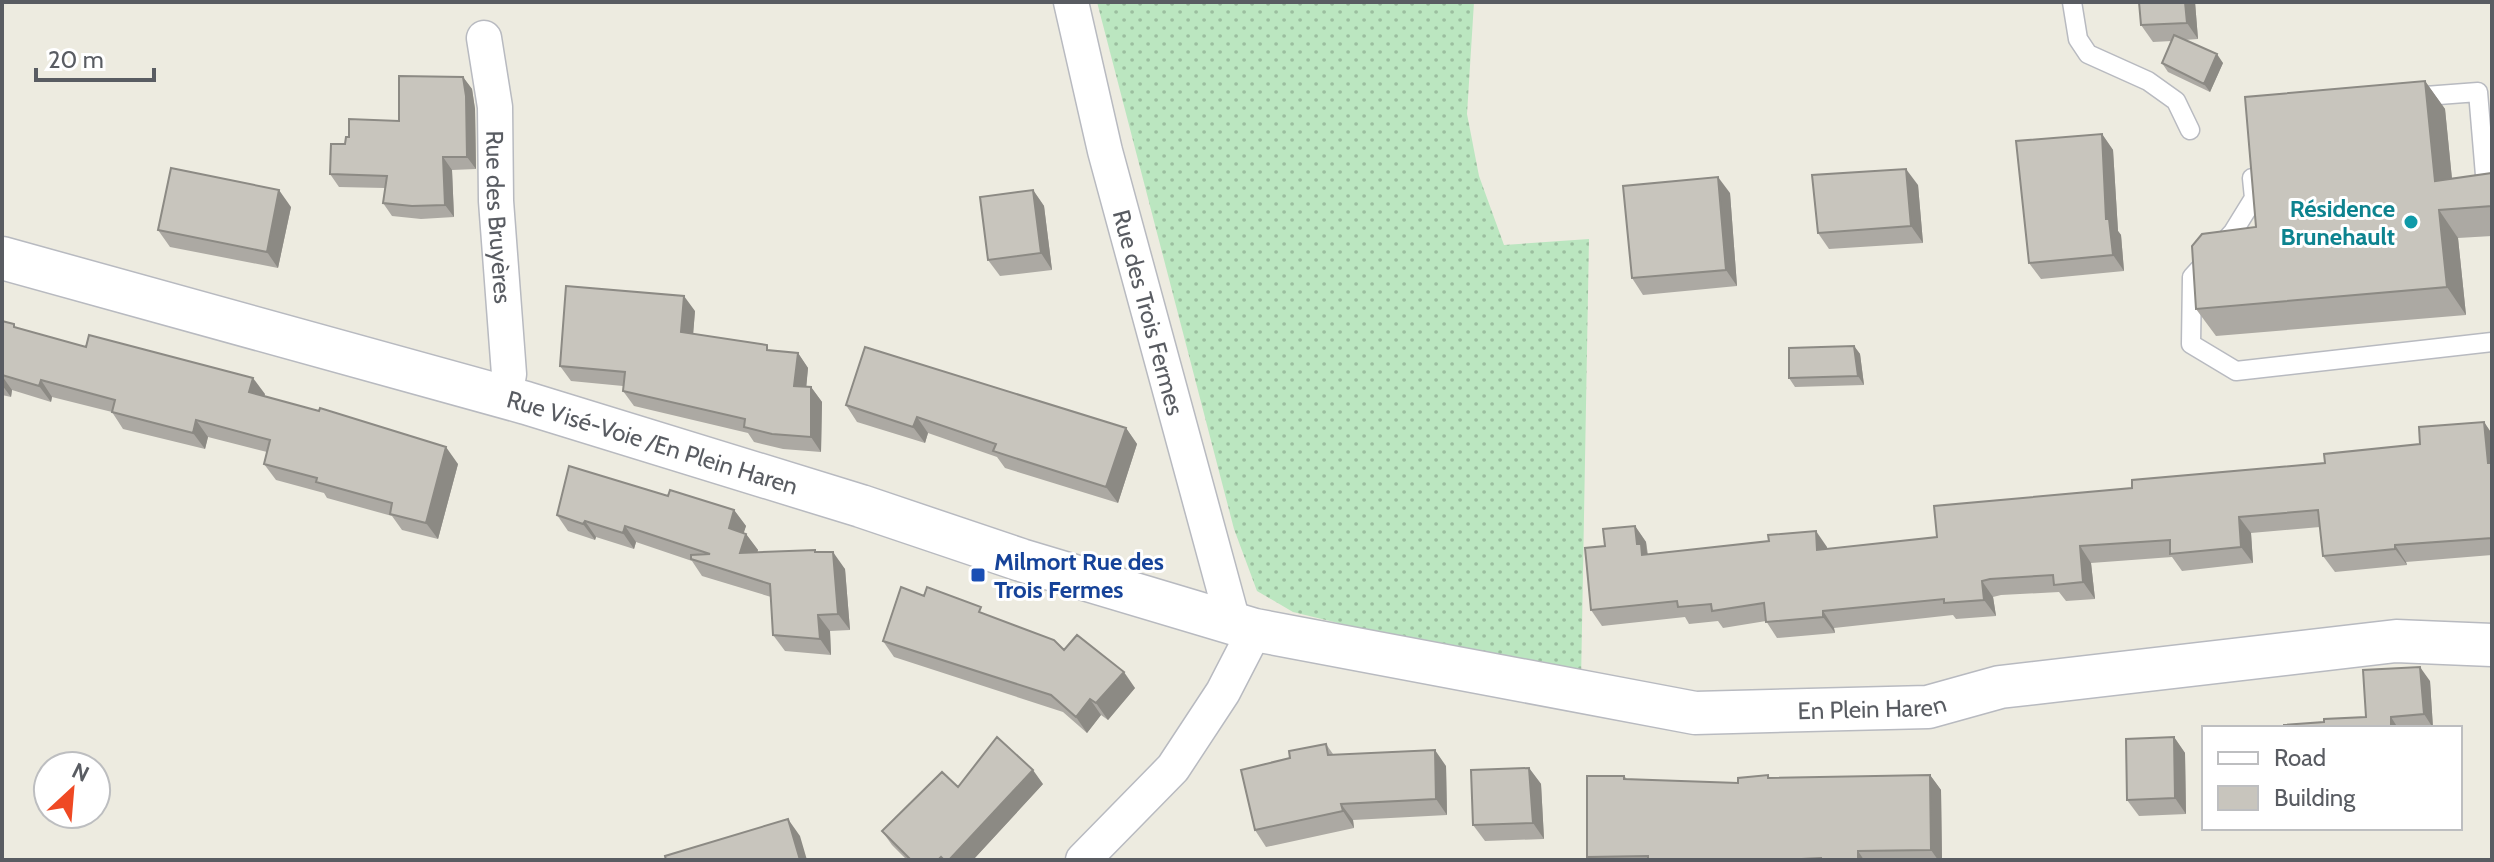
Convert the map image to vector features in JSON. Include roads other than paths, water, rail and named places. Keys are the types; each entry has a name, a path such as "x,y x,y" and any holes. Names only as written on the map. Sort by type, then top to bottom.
{"street":[{"name":"Rue des Trois Fermes","path":"1071,2 1105,151 1244,626"},
{"name":"Rue des Bruyères","path":"484,38 495,107 496,201 509,374 505,397"},
{"name":"Rue Visé-Voie /En Plein Haren","path":"2,258 505,397 861,506 1021,560 1244,626"},
{"name":"En Plein Haren","path":"1244,626 1695,713 1928,707 2000,687 2396,641 2492,645"},
{"path":"1083,860 1173,768 1223,692 1244,626"}],"lane":[{"path":"2072,2 2078,39 2088,54 2148,81 2176,101 2190,130"},
{"path":"2401,98 2478,92 2486,187"},
{"path":"2250,154 2254,198 2233,232 2192,277 2191,344 2236,371 2492,342"}],"place":[{"name":"Résidence Brunehault","path":"2411,222"},
{"name":"Milmort Rue des Trois Fermes","path":"978,575"}]}
